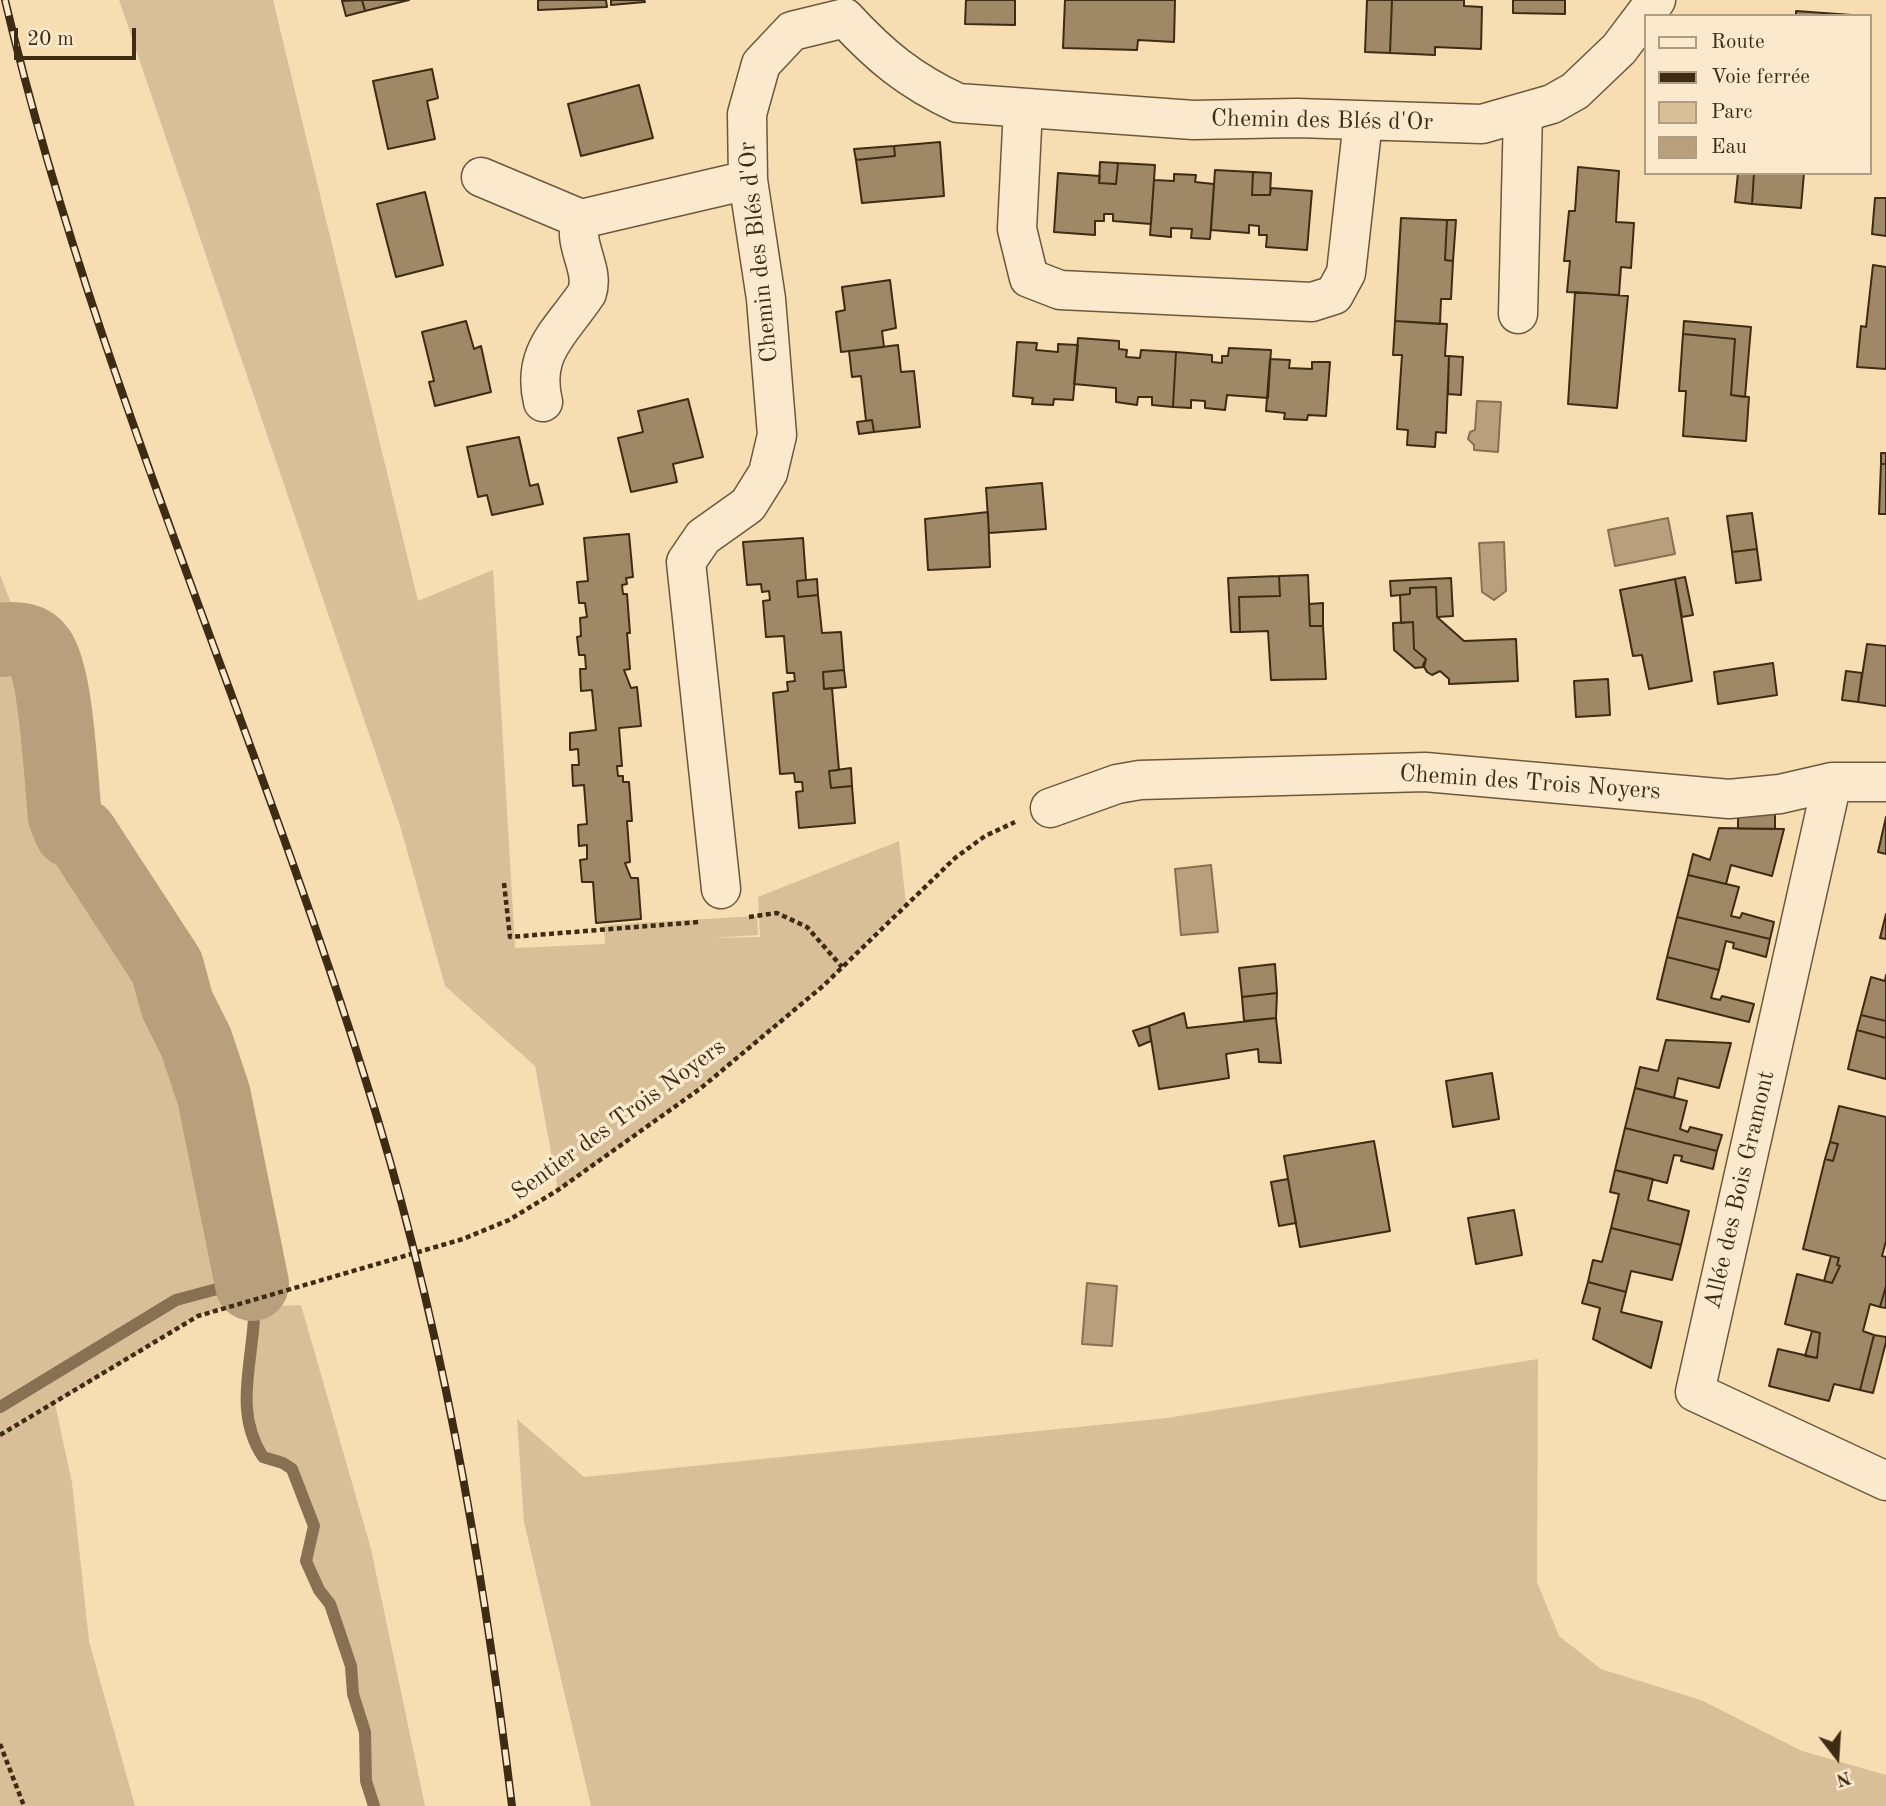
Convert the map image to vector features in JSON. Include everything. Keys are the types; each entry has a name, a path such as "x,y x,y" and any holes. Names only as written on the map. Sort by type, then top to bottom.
{"street":[{"name":"Chemin des Blés d'Or","path":"1645,14 1656,0"},
{"name":"Chemin des Blés d'Or","path":"723,904 686,562 703,537 748,505 768,473 777,435 766,299 748,180 747,114 761,64 792,31 838,9 882,58 934,93 958,103 1193,120 1297,118 1482,124 1552,104 1575,91 1619,49 1644,16"},
{"path":"1023,108 1017,229 1028,278 1037,284 1060,290 1312,302 1334,295 1346,272 1363,121"},
{"path":"1518,314 1523,113"},
{"path":"481,177 581,219 748,180"},
{"path":"542,402 538,370 545,350 587,293 591,282 580,244 578,229 581,219"},
{"name":"Chemin des Trois Noyers","path":"1050,808 1117,784 1140,780 1425,772 1729,799 1780,793 1832,782 1886,782"},
{"name":"Allée des Bois Gramont","path":"1832,782 1695,1392 1886,1481"}],"path":[{"name":"Sentier des Trois Noyers","path":"0,1435 198,1316 470,1236 509,1220 558,1190 701,1088 842,967 930,880 971,845 1003,827 1050,808"},
{"path":"504,883 510,937 723,904 777,913 807,927 842,967"},
{"path":"0,1744 24,1806"}],"green space":[{"path":"119,0 273,0 418,601 493,570 515,948 605,944 604,925 757,916 758,935 711,938 760,937 758,897 899,841 906,904 832,977 758,1041 660,1118 558,1190 535,1066 445,986 399,822"},
{"path":"0,575 26,642 39,650 49,672 65,817 71,831 81,835 167,967 177,1004 196,1042 214,1096 254,1298 198,1316 55,1404 72,1483 89,1641 135,1806 0,1806"},
{"path":"71,779 177,932 193,1012 173,963 89,828 75,816"},
{"path":"301,1305 371,1549 425,1806 374,1806 366,1781 365,1732 353,1694 351,1666 330,1605 319,1590 306,1561 314,1526 292,1469 283,1463 263,1457 252,1440 247,1415 246,1372 256,1307"},
{"path":"1538,1359 1537,1582 1559,1636 1601,1669 1701,1700 1802,1751 1886,1775 1886,1806 591,1806 524,1522 517,1419 584,1477 1167,1418"}],"water":[{"path":"1477,401 1501,402 1498,452 1474,450 1474,445 1468,439 1470,432 1475,430"},
{"path":"1668,518 1675,554 1615,566 1608,530"},
{"path":"1504,542 1506,591 1494,600 1482,592 1479,543"},
{"path":"1211,865 1218,932 1181,935 1175,869"},
{"path":"1087,1283 1117,1286 1112,1346 1082,1344"}],"building":[{"path":"362,0 365,11 346,16 342,1"},
{"path":"362,0 409,0 365,11"},
{"path":"538,0 606,0 607,7 538,10"},
{"path":"611,0 644,0 645,2 611,5"},
{"path":"966,0 1015,0 1015,25 965,24"},
{"path":"1065,0 1175,0 1174,42 1138,40 1137,50 1063,48"},
{"path":"1367,0 1392,0 1390,53 1365,52"},
{"path":"1392,0 1464,0 1464,6 1482,7 1481,49 1435,47 1435,55 1390,53"},
{"path":"1513,0 1565,0 1565,14 1513,13"},
{"path":"1796,11 1838,14 1796,14"},
{"path":"432,69 438,98 427,101 435,139 388,149 373,81"},
{"path":"639,85 653,138 581,156 568,104"},
{"path":"940,142 944,196 862,203 856,160 895,156 894,146"},
{"path":"894,146 895,156 856,160 854,149"},
{"path":"1100,162 1118,163 1116,184 1099,183"},
{"path":"1118,163 1155,165 1151,224 1113,221 1113,214 1104,214 1104,221 1095,221 1095,235 1054,232 1058,173 1100,176 1099,183 1116,184"},
{"path":"1578,167 1619,171 1616,222 1634,223 1631,268 1621,267 1619,295 1567,292 1570,261 1564,261 1569,211 1575,211"},
{"path":"1215,170 1253,172 1252,195 1270,195 1271,188 1312,191 1307,250 1266,247 1267,235 1259,235 1259,226 1249,225 1249,233 1211,230"},
{"path":"1253,172 1271,173 1270,195 1252,195"},
{"path":"1174,174 1196,175 1195,182 1214,184 1210,239 1191,238 1192,229 1171,228 1171,237 1150,235 1154,180 1174,181"},
{"path":"1738,175 1754,175 1752,204 1735,202"},
{"path":"1754,175 1804,175 1801,208 1752,204"},
{"path":"425,192 443,265 396,277 377,204"},
{"path":"1875,198 1886,198 1886,236 1872,234"},
{"path":"1401,218 1447,220 1445,260 1453,261 1451,299 1441,299 1440,324 1395,321"},
{"path":"1447,220 1456,220 1453,261 1445,260"},
{"path":"1873,265 1886,267 1886,369 1857,367 1861,326 1866,327"},
{"path":"890,280 896,328 882,331 884,347 841,352 836,312 845,310 842,287"},
{"path":"1575,292 1628,296 1617,408 1568,404"},
{"path":"466,321 474,349 481,346 491,392 435,406 429,382 434,381 422,332"},
{"path":"1395,321 1447,324 1445,356 1449,356 1446,433 1436,432 1435,447 1407,445 1408,430 1397,429 1402,355 1393,355"},
{"path":"1684,321 1751,327 1745,397 1731,395 1735,339 1683,334"},
{"path":"1683,334 1735,339 1731,395 1749,397 1746,441 1683,436 1686,391 1679,391"},
{"path":"1078,338 1119,341 1119,349 1127,350 1126,357 1140,358 1141,350 1176,352 1173,407 1152,405 1152,397 1138,397 1137,405 1116,402 1116,388 1074,384"},
{"path":"1017,342 1037,343 1036,350 1058,352 1058,344 1078,345 1073,400 1054,399 1053,405 1032,404 1033,398 1013,396"},
{"path":"898,345 901,372 914,371 920,427 874,432 872,420 866,421 861,376 852,377 849,351"},
{"path":"1229,348 1271,350 1268,398 1227,395 1225,410 1205,408 1205,401 1191,400 1191,408 1173,407 1176,352 1212,355 1212,362 1222,363 1222,356 1228,356"},
{"path":"1449,356 1463,357 1461,395 1448,394"},
{"path":"1270,359 1290,360 1289,368 1312,369 1312,362 1330,362 1326,416 1308,415 1307,420 1284,419 1285,413 1266,411"},
{"path":"688,399 703,457 673,464 677,482 631,492 618,438 643,432 638,411"},
{"path":"872,420 874,432 859,434 857,422"},
{"path":"519,437 530,486 538,484 543,504 492,515 487,495 478,497 467,447"},
{"path":"1881,453 1886,453 1886,464 1881,464"},
{"path":"1881,464 1886,464 1886,514 1879,514"},
{"path":"1042,483 1046,529 989,533 986,488"},
{"path":"988,512 990,567 928,570 925,519"},
{"path":"1752,513 1757,549 1732,552 1727,516"},
{"path":"629,534 633,577 626,578 627,584 622,585 623,594 627,594 630,669 624,670 631,688 637,687 641,726 619,728 622,766 617,766 618,776 623,776 623,782 629,782 632,821 627,821 630,862 625,863 631,878 638,878 641,919 596,923 593,882 582,882 580,860 587,859 587,845 579,846 578,825 587,824 584,785 573,786 572,765 579,765 578,749 570,750 570,733 596,730 592,690 581,691 580,669 586,669 585,655 579,655 577,637 581,636 580,618 587,617 585,603 579,603 577,582 588,581 584,538"},
{"path":"803,538 806,580 797,581 798,597 818,595 822,633 841,632 844,670 823,672 824,689 832,688 839,770 829,771 831,788 852,786 855,823 799,828 796,792 803,791 802,782 795,782 794,773 780,774 773,693 788,691 787,682 795,681 794,673 787,673 784,636 766,637 763,601 770,600 769,591 762,592 761,584 747,585 743,542"},
{"path":"1757,549 1761,580 1736,583 1732,552"},
{"path":"1308,575 1310,626 1323,626 1326,679 1271,680 1268,631 1240,632 1239,597 1280,596 1279,576"},
{"path":"1279,576 1280,596 1239,597 1240,632 1231,632 1228,578"},
{"path":"1685,577 1693,615 1682,617 1675,579"},
{"path":"1451,578 1453,616 1437,617 1436,587 1410,588 1410,594 1391,596 1390,581"},
{"path":"817,579 818,595 798,597 797,581"},
{"path":"1675,579 1692,681 1649,689 1642,655 1633,656 1620,590"},
{"path":"1436,587 1437,617 1464,641 1516,639 1518,681 1449,684 1449,679 1440,671 1432,675 1427,672 1423,665 1426,659 1414,649 1413,622 1401,623 1400,595 1410,594 1410,588"},
{"path":"1323,603 1323,626 1310,626 1309,604"},
{"path":"1413,622 1414,649 1426,659 1424,667 1415,668 1394,650 1393,623"},
{"path":"1867,644 1886,646 1886,706 1858,702"},
{"path":"1773,663 1777,695 1718,704 1714,672"},
{"path":"844,670 846,687 824,689 823,672"},
{"path":"1846,671 1862,673 1858,702 1842,700"},
{"path":"1608,679 1610,715 1576,717 1574,681"},
{"path":"851,768 852,786 831,788 829,771"},
{"path":"1738,812 1775,813 1775,829 1738,829"},
{"path":"1886,817 1886,854 1878,852"},
{"path":"1719,828 1784,829 1772,876 1731,865 1726,884 1688,875 1693,854 1710,860"},
{"path":"1688,875 1739,887 1731,916 1740,918 1742,913 1774,922 1770,939 1677,917"},
{"path":"1886,914 1886,939 1880,938"},
{"path":"1677,917 1770,939 1766,957 1733,948 1734,943 1726,941 1719,970 1667,957"},
{"path":"1667,957 1719,970 1711,998 1720,1000 1722,996 1754,1004 1749,1022 1657,999"},
{"path":"1275,964 1277,993 1242,997 1239,968"},
{"path":"1886,975 1886,1021 1861,1015 1871,977 1885,981"},
{"path":"1277,993 1276,1018 1244,1021 1242,997"},
{"path":"1184,1013 1187,1028 1276,1018 1281,1063 1259,1062 1258,1049 1226,1054 1229,1078 1159,1089 1149,1026"},
{"path":"1861,1015 1886,1021 1886,1038 1857,1030"},
{"path":"1149,1026 1151,1041 1139,1046 1133,1031"},
{"path":"1857,1030 1886,1038 1886,1079 1848,1069"},
{"path":"1666,1040 1731,1043 1719,1088 1678,1078 1674,1098 1635,1088 1640,1067 1658,1071"},
{"path":"1492,1073 1499,1119 1453,1127 1446,1081"},
{"path":"1635,1088 1687,1101 1680,1129 1688,1132 1690,1127 1722,1135 1717,1151 1625,1128"},
{"path":"1839,1106 1886,1117 1886,1241 1882,1256 1886,1257 1886,1286 1880,1307 1870,1304 1863,1331 1874,1335 1860,1390 1834,1384 1829,1401 1769,1386 1778,1349 1817,1358 1820,1333 1785,1324 1797,1274 1832,1283 1840,1266 1837,1265 1839,1258 1803,1249 1825,1159 1833,1161 1838,1144 1830,1142"},
{"path":"1625,1128 1717,1151 1713,1169 1681,1161 1682,1156 1674,1155 1667,1183 1615,1170"},
{"path":"1374,1141 1390,1231 1300,1247 1284,1156"},
{"path":"1830,1142 1838,1144 1833,1161 1825,1159"},
{"path":"1615,1170 1653,1179 1648,1200 1689,1211 1681,1245 1611,1228 1619,1194 1610,1192"},
{"path":"1288,1179 1296,1223 1279,1226 1271,1182"},
{"path":"1514,1210 1522,1255 1476,1264 1468,1218"},
{"path":"1611,1228 1681,1245 1672,1280 1631,1271 1626,1292 1588,1282 1593,1260 1602,1262"},
{"path":"1831,1256 1839,1258 1837,1265 1840,1266 1832,1283 1824,1281"},
{"path":"1588,1282 1626,1292 1621,1312 1662,1322 1651,1368 1593,1339 1600,1308 1582,1303"},
{"path":"1886,1286 1886,1308 1880,1307"},
{"path":"1812,1331 1820,1333 1817,1358 1805,1356"},
{"path":"1874,1335 1886,1337 1886,1342 1873,1393 1860,1390"}],"waterway":[{"path":"0,640 26,641 39,651 45,664 54,705 65,817 71,831 81,835 167,967 177,1004 196,1042 214,1096 252,1284"},
{"path":"0,1407 176,1300 232,1285 252,1284 254,1306 248,1372 248,1415 253,1436 263,1457 283,1463 292,1469 314,1526 306,1561 319,1590 330,1604 351,1666 353,1694 365,1732 366,1781 374,1806"}],"railway":[{"path":"5,0 41,137 82,273 127,407 320,941 391,1165 415,1255 455,1437 487,1621 512,1806"}]}
